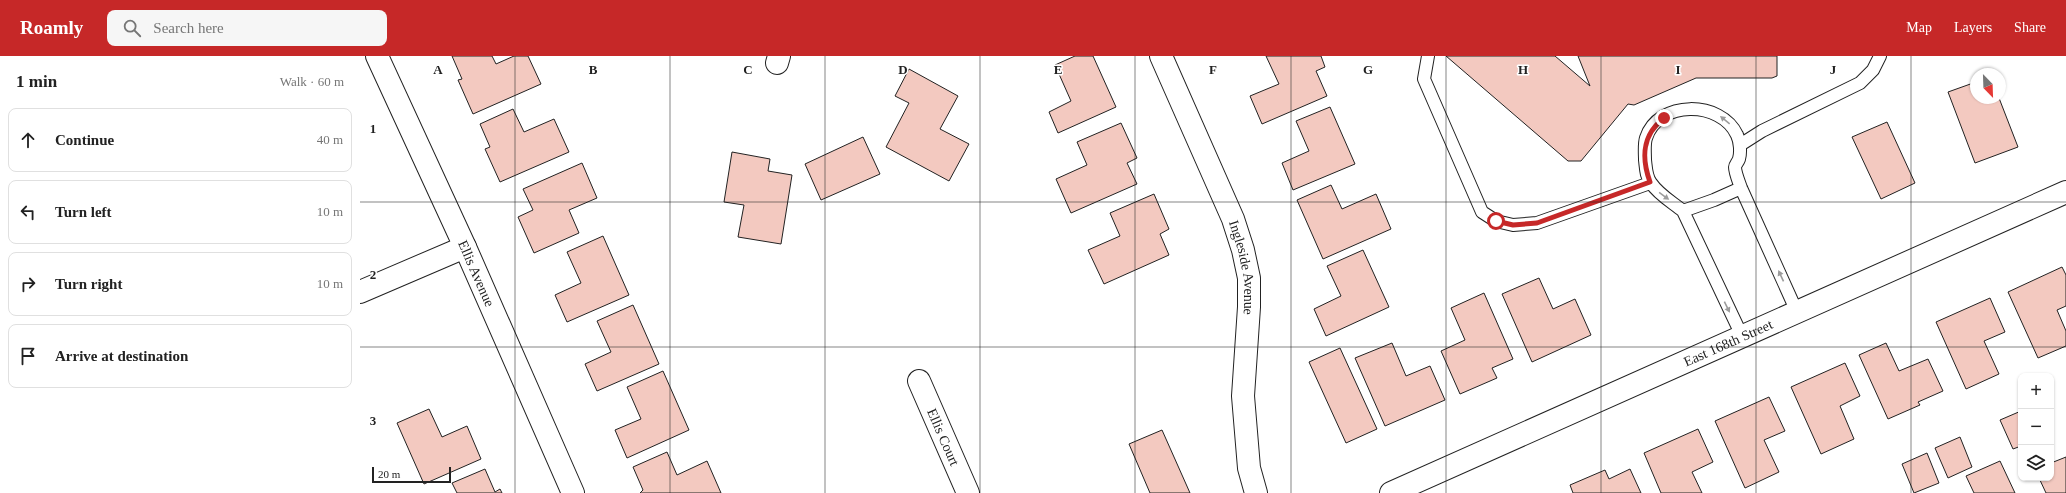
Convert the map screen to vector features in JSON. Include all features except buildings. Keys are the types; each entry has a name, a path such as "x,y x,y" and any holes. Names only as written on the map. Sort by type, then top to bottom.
{"street":[{"name":"Ellis Avenue","path":"377,56 465,247 572,493"},
{"name":"Ingleside Avenue","path":"1161,56 1233,219 1244,250 1249,278 1249,307 1243,396 1249,468 1256,493"},
{"name":"East 168th Street","path":"1391,493 2066,192"},
{"path":"360,292 465,247"},
{"name":"Ellis Court","path":"919,381 968,493"}],"lane":[{"path":"1428,56 1424,79 1482,212 1496,221 1513,225 1537,223 1650,182"},
{"path":"1740,145 1762,131 1860,83 1873,70 1880,56"},
{"path":"1742,336 1683,211 1671,200 1662,196 1650,182 1646,171 1646,138 1654,125 1675,111 1687,108 1701,108 1718,114 1738,135 1740,145 1739,158 1735,168 1741,188 1797,312"},
{"path":"1683,211 1714,200 1741,188"}],"route":[{"path":"1496,221 1513,225 1537,223 1650,182 1646,171 1646,138 1654,125 1664,118"}]}
